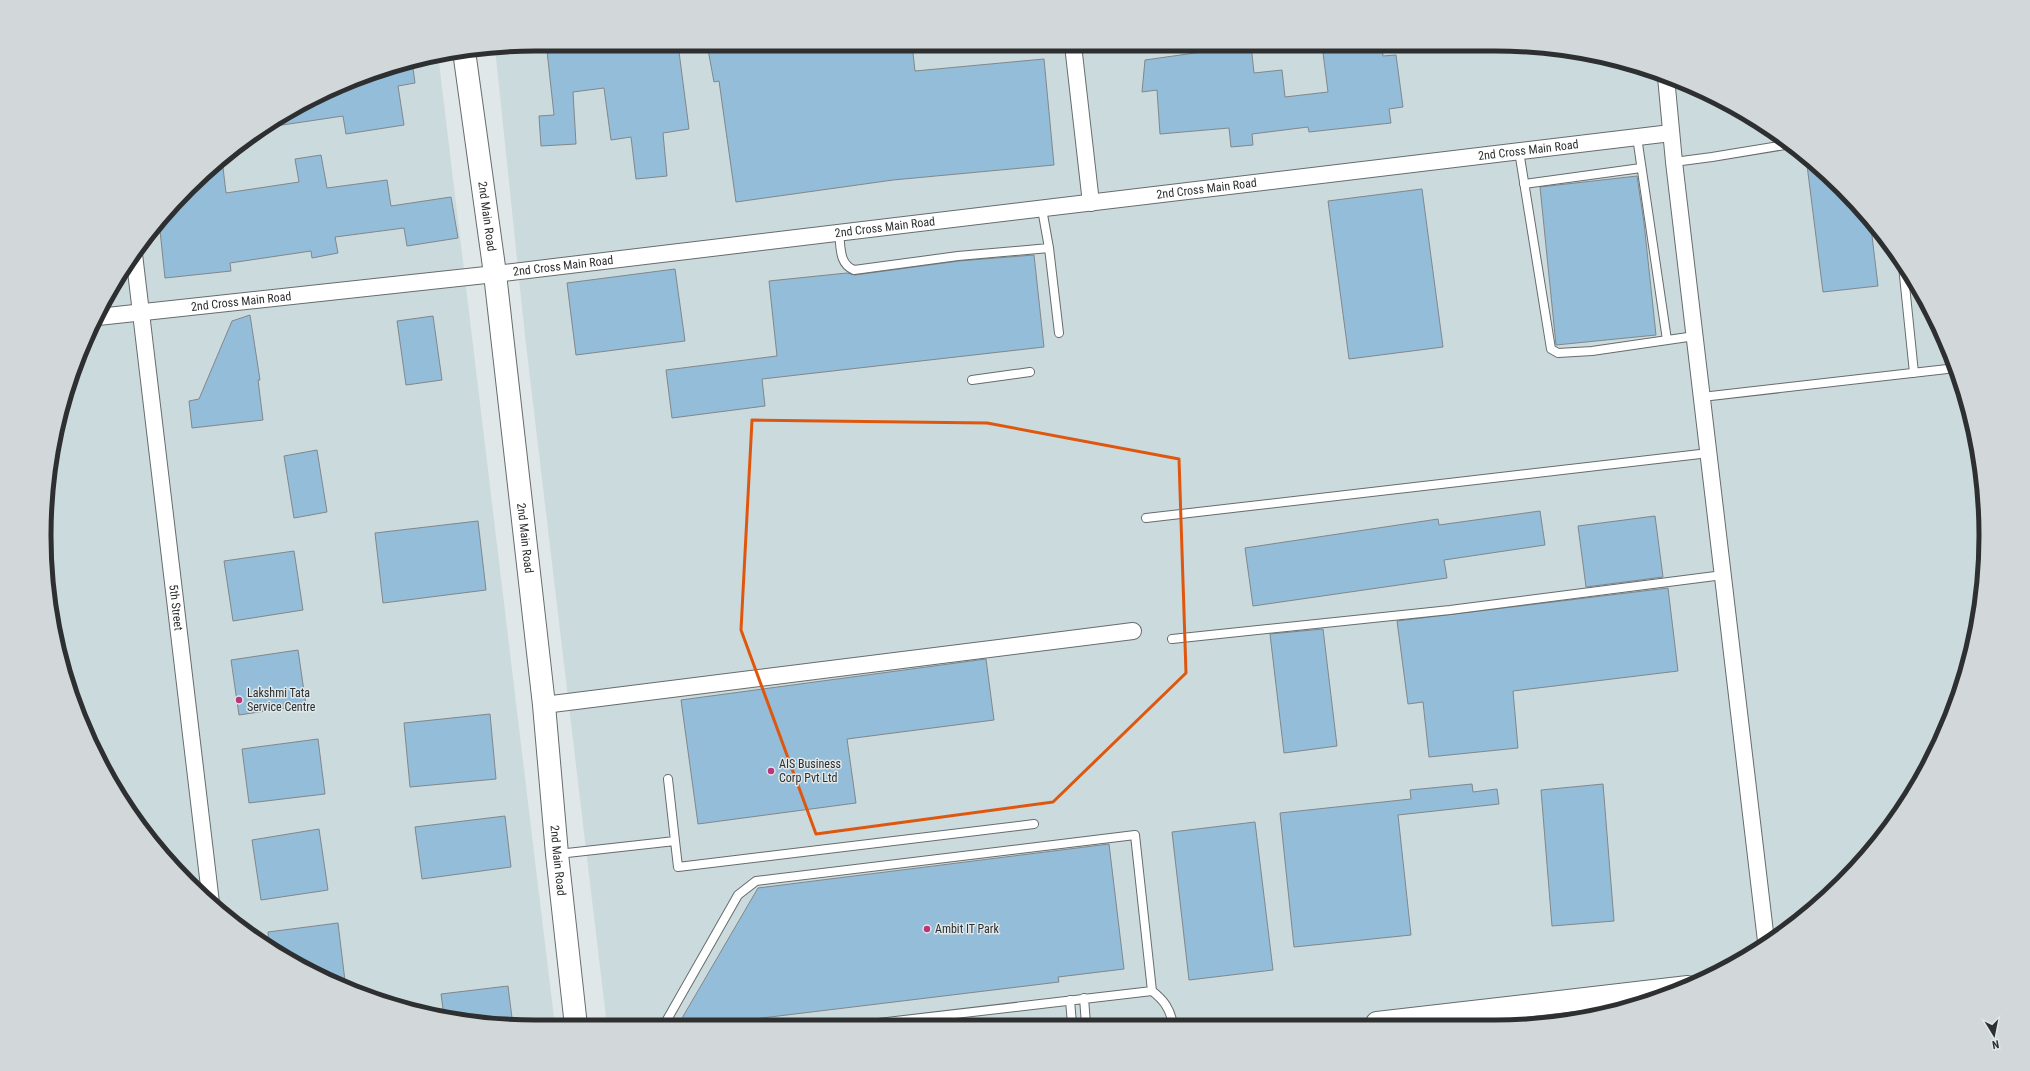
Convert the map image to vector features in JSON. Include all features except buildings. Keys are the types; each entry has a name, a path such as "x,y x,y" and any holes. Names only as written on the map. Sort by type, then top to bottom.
{"main road":[{"name":"2nd Main Road","path":"465,56 495,274 544,705 557,854 575,1020"},
{"path":"1435,1020 1468,1018 1657,991"}],"street":[{"path":"1078,51 1091,203"},
{"path":"1666,83 1674,162 1766,937"},
{"name":"2nd Cross Main Road","path":"103,316 495,274 1671,133"},
{"name":"5th Street","path":"135,263 210,894"},
{"path":"544,705 1133,631"}],"lane":[{"path":"1637,137 1667,340"},
{"path":"1674,162 1781,146"},
{"path":"1519,151 1551,349 1558,353 1592,351 1695,336"},
{"path":"1524,184 1641,168"},
{"path":"1042,209 1049,248 1059,333"},
{"path":"839,233 843,261 846,267 854,270 958,256 1049,248"},
{"path":"1904,277 1914,373"},
{"path":"1702,397 1949,369"},
{"path":"972,380 1030,372"},
{"path":"1146,518 1709,452"},
{"path":"1172,639 1450,610 1723,574"},
{"path":"668,779 678,867 1034,824"},
{"path":"667,1020 738,894 756,881 1134,835 1152,991"},
{"path":"557,854 675,841"},
{"path":"903,1020 1152,991 1162,998 1171,1014 1172,1020"},
{"path":"1084,998 1086,1020"},
{"path":"1070,1000 1072,1020"}],"highlighted area":[{"path":"752,420 987,423 1179,459 1186,673 1053,802 816,834 741,630"}],"shaded area":[{"path":"536,51 1494,51 1558,55 1589,60 1650,77 1680,88 1737,116 1764,133 1814,171 1837,193 1859,216 1897,266 1929,321 1942,350 1953,380 1970,441 1975,472 1979,536 1975,599 1970,630 1953,691 1929,750 1897,805 1859,855 1814,900 1764,938 1737,955 1680,983 1620,1003 1589,1011 1558,1016 1494,1020 606,1020 525,336 495,53"},
{"path":"439,61 554,1020 504,1019 472,1016 441,1011 380,994 321,970 293,955 266,938 216,900 171,855 151,830 116,778 101,750 77,691 60,630 55,599 51,536 52,504 60,441 77,380 88,350 116,293 133,266 171,216 193,193 216,171 266,133 321,101 350,88 380,77"}],"place":[{"name":"Lakshmi Tata Service Centre","path":"239,700"},
{"name":"AIS Business Corp Pvt Ltd","path":"771,771"},
{"name":"Ambit IT Park","path":"927,929"}]}
